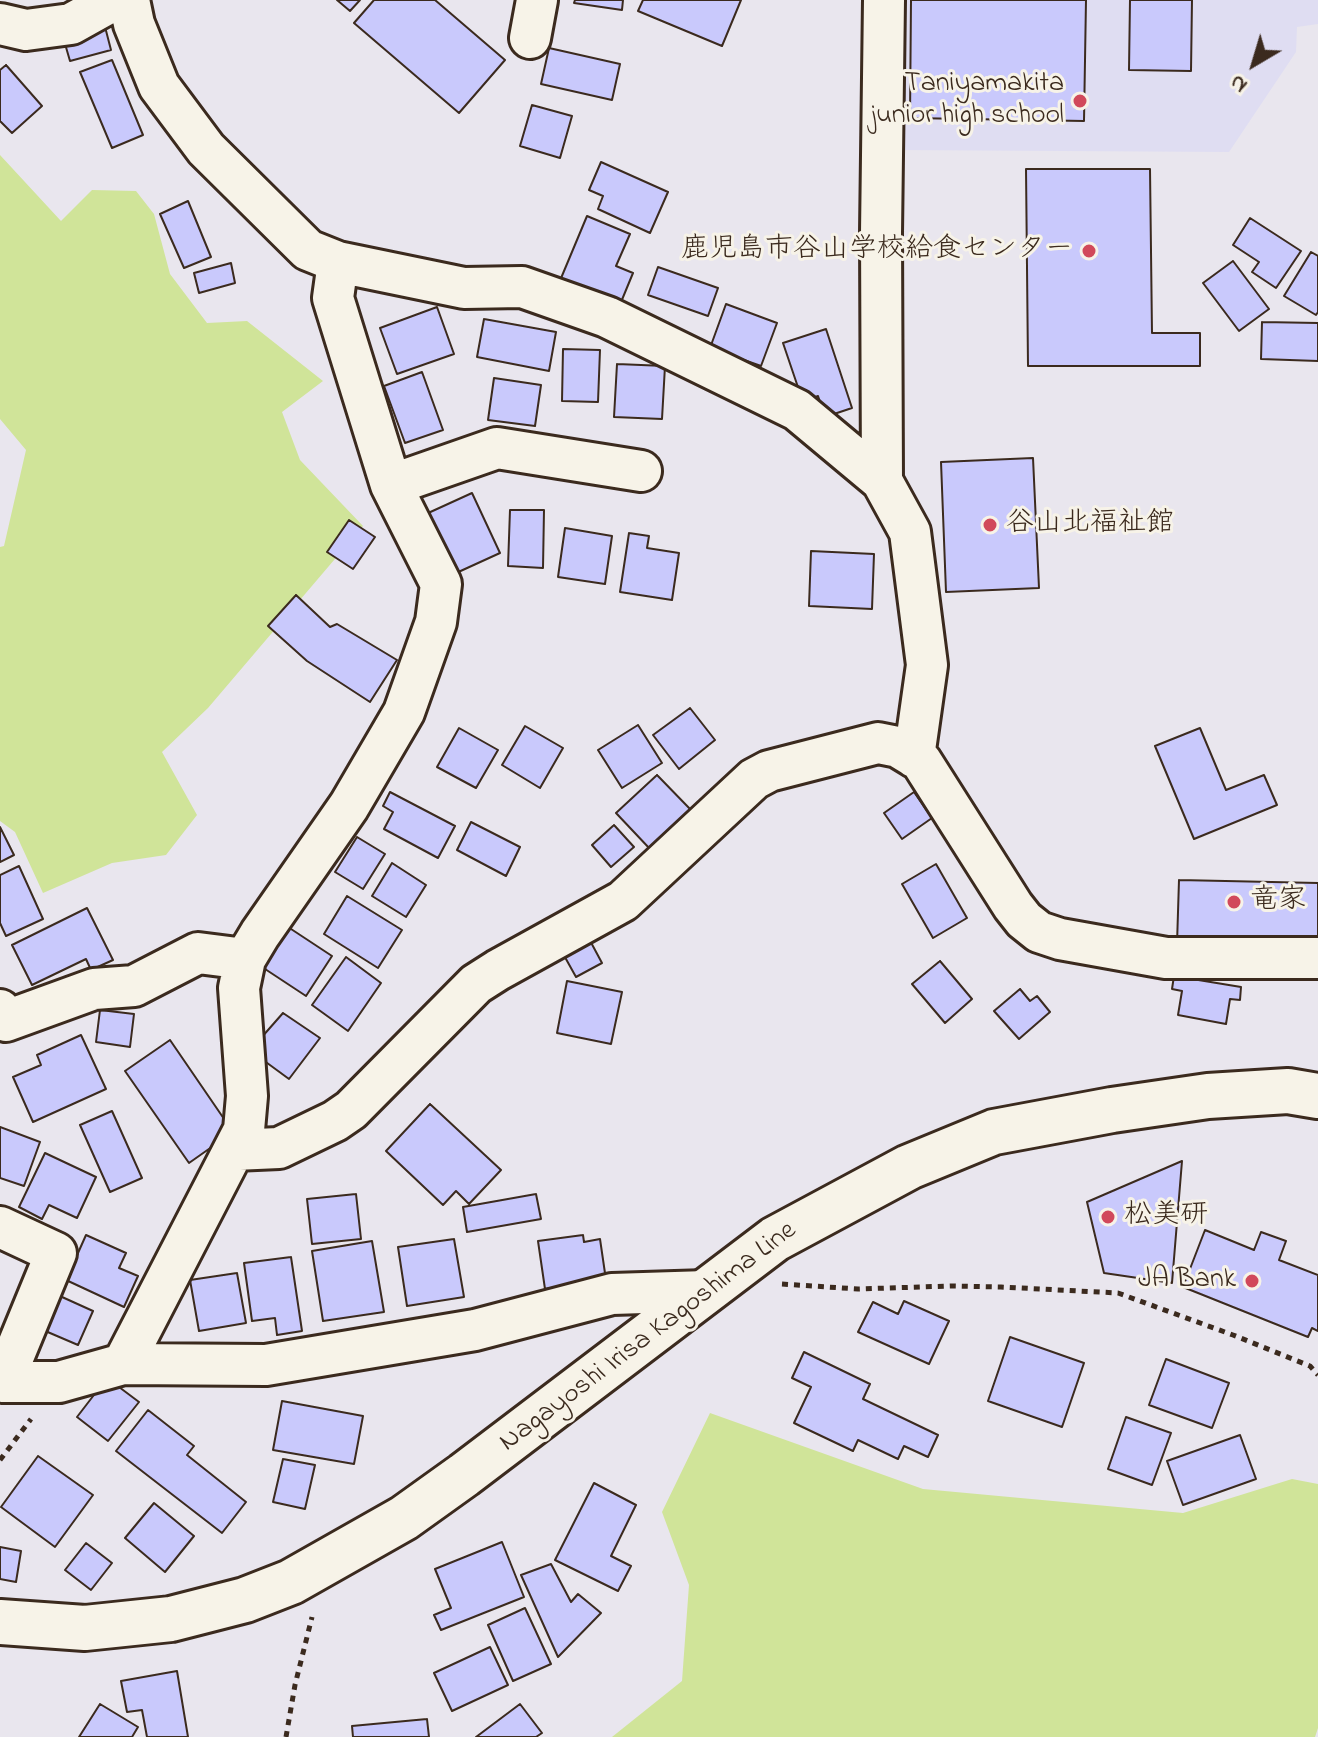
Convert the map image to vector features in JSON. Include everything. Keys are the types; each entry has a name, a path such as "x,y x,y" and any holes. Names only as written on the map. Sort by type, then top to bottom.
{"main road":[{"name":"Nagayoshi Irisa Kagoshima Line","path":"0,1622 85,1628 171,1619 245,1600 291,1582 404,1518 476,1467 775,1239 909,1167 994,1132 1208,1096 1288,1091 1318,1096"}],"street":[{"path":"0,24 26,30 71,24 114,0"},
{"path":"129,0 134,24 159,86 206,149 308,250 338,262 464,288 522,287 607,317 797,410 882,481 910,532 927,665 914,757"},
{"path":"882,481 884,0"},
{"path":"123,1364 244,1130 247,1096 239,988 245,959 349,806 404,712 436,622 441,584 391,485 333,298 338,262"},
{"path":"391,485 497,448 641,471"},
{"path":"234,1150 279,1148 351,1110 476,984 623,901 754,779 769,771 878,743 898,747 921,761 1013,906 1039,932 1060,939 1166,958 1318,958"},
{"path":"0,1010 6,1021 94,989 134,986 198,953 245,959"},
{"path":"0,1227 56,1253 2,1380 59,1382 123,1364 266,1365 475,1330 612,1294 707,1291"}],"path":[{"path":"775,1283 858,1289 951,1286 1118,1293 1310,1366 1318,1375"},
{"path":"286,1737 314,1607"}],"shaded area":[{"name":"Taniyamakita junior high school","path":"896,0 1318,0 1318,24 1297,27 1296,52 1229,152 897,150"}],"green space":[{"path":"0,155 61,221 92,190 136,191 154,214 170,274 207,323 247,321 323,381 282,412 300,460 363,526 208,708 162,752 197,815 166,855 112,863 43,893 15,832 0,821 0,547 4,546 26,450 0,419"},
{"path":"710,1413 923,1489 1183,1513 1292,1479 1318,1484 1318,1728 1315,1737 612,1737 682,1681 689,1585 662,1512"}],"building":[{"path":"337,0 360,0 350,11"},
{"path":"374,0 435,0 505,60 459,113 354,23"},
{"path":"575,0 623,0 622,10 574,3"},
{"path":"643,0 741,0 722,46 638,11"},
{"path":"911,0 1086,0 1084,121 910,118"},
{"path":"1130,0 1192,0 1191,71 1129,70"},
{"path":"103,19 111,50 70,61 61,30"},
{"path":"549,48 620,64 612,100 541,84"},
{"path":"112,60 143,135 112,148 80,72"},
{"path":"6,65 42,106 12,133 0,121 0,70"},
{"path":"532,105 572,116 560,158 520,146"},
{"path":"601,162 668,192 650,233 598,209 603,196 589,190"},
{"name":"鹿児島市谷山学校給食センター","path":"1026,169 1150,169 1152,333 1200,333 1200,366 1028,366"},
{"path":"188,201 211,257 184,268 160,214"},
{"path":"587,216 630,234 616,266 633,273 619,307 559,283"},
{"path":"1250,218 1301,251 1276,288 1252,272 1259,262 1233,245"},
{"path":"1311,252 1318,256 1316,315 1284,296"},
{"path":"1233,261 1269,309 1239,331 1203,283"},
{"path":"231,263 235,283 199,293 194,273"},
{"path":"658,267 718,288 708,316 648,295"},
{"path":"726,304 777,323 761,366 710,348"},
{"path":"437,307 454,354 397,374 380,328"},
{"path":"484,319 556,332 549,371 477,357"},
{"path":"1262,322 1318,323 1318,361 1261,359"},
{"path":"826,329 852,408 825,417 818,396 803,402 783,343"},
{"path":"563,349 600,350 598,402 562,401"},
{"path":"617,364 665,366 662,419 614,417"},
{"path":"422,372 443,430 405,443 384,386"},
{"path":"494,378 541,385 535,426 488,420"},
{"name":"谷山北福祉館","path":"1033,458 1039,588 946,592 941,462"},
{"path":"472,493 500,553 454,574 426,514"},
{"path":"510,510 544,510 543,568 508,566"},
{"path":"349,520 375,537 353,569 327,552"},
{"path":"565,528 612,536 605,584 558,577"},
{"path":"629,533 649,536 647,548 679,553 672,600 620,592"},
{"path":"811,551 874,554 872,609 809,606"},
{"path":"296,595 330,627 337,624 397,660 370,702 307,661 268,626"},
{"path":"690,708 715,740 679,769 653,735"},
{"path":"638,725 662,763 622,788 598,750"},
{"path":"525,726 563,748 540,788 502,765"},
{"path":"459,728 498,750 476,788 437,767"},
{"path":"1200,728 1226,790 1264,775 1277,805 1194,839 1155,746"},
{"path":"657,775 691,810 650,849 616,813"},
{"path":"390,792 455,826 438,858 384,829 393,812 383,806"},
{"path":"914,792 932,818 902,839 884,813"},
{"path":"471,822 520,847 506,876 457,850"},
{"path":"614,825 634,847 611,867 592,845"},
{"path":"0,827 14,855 0,862"},
{"path":"357,837 385,854 363,889 335,872"},
{"path":"392,863 426,885 406,917 372,896"},
{"path":"936,864 967,918 933,938 902,884"},
{"path":"19,866 43,919 6,936 0,923 0,875"},
{"path":"1179,880 1318,883 1318,948 1177,944"},
{"path":"347,896 402,930 378,968 324,934"},
{"path":"87,908 113,960 91,970 86,959 32,985 12,945"},
{"path":"288,927 332,956 306,996 262,967"},
{"path":"587,935 602,963 576,977 561,950"},
{"path":"346,957 381,983 348,1031 312,1005"},
{"path":"940,961 972,999 945,1023 912,984"},
{"path":"1174,976 1241,987 1240,1000 1230,999 1226,1024 1178,1015 1182,991 1172,989"},
{"path":"567,981 622,992 611,1044 557,1033"},
{"path":"1020,989 1030,1001 1037,996 1050,1012 1019,1039 994,1011"},
{"path":"100,1010 134,1014 130,1047 96,1042"},
{"path":"283,1013 320,1038 289,1079 259,1057 261,1038"},
{"path":"81,1035 106,1089 33,1122 13,1077 41,1065 37,1055"},
{"path":"170,1040 233,1132 189,1163 125,1071"},
{"path":"430,1104 501,1170 469,1204 456,1191 443,1205 386,1151"},
{"path":"112,1111 142,1178 110,1192 80,1125"},
{"path":"0,1127 40,1142 24,1186 0,1178"},
{"path":"45,1153 96,1177 77,1218 49,1205 42,1219 19,1207"},
{"path":"1182,1161 1172,1283 1104,1273 1087,1202"},
{"path":"356,1194 361,1239 312,1244 307,1199"},
{"path":"536,1194 541,1219 467,1232 463,1207"},
{"name":"JA Bank","path":"1205,1230 1254,1250 1261,1232 1286,1241 1279,1260 1318,1275 1318,1331 1312,1328 1308,1337 1183,1287"},
{"path":"86,1235 126,1253 119,1268 138,1276 124,1307 66,1280"},
{"path":"583,1235 584,1242 600,1239 606,1280 545,1289 538,1241"},
{"path":"454,1239 464,1297 407,1306 398,1247"},
{"path":"372,1241 384,1312 323,1321 312,1251"},
{"path":"291,1257 302,1331 277,1335 275,1318 252,1321 244,1263"},
{"path":"237,1273 246,1323 199,1331 190,1280"},
{"path":"51,1292 93,1311 78,1345 36,1327"},
{"path":"904,1301 949,1321 929,1364 858,1332 873,1302 898,1314"},
{"path":"1010,1337 1084,1363 1062,1427 988,1401"},
{"path":"804,1352 870,1384 863,1399 938,1435 928,1457 904,1446 898,1459 858,1440 853,1451 794,1423 811,1387 792,1378"},
{"path":"1166,1359 1229,1383 1212,1428 1149,1405"},
{"path":"107,1378 139,1402 108,1441 77,1417"},
{"path":"282,1401 363,1416 354,1464 273,1450"},
{"path":"148,1410 194,1446 187,1455 246,1502 222,1533 116,1451"},
{"path":"1126,1417 1171,1433 1152,1485 1108,1469"},
{"path":"1240,1435 1256,1479 1183,1505 1167,1461"},
{"path":"38,1456 93,1495 55,1547 1,1507"},
{"path":"283,1459 315,1465 305,1509 273,1502"},
{"path":"594,1483 636,1505 611,1556 631,1566 618,1591 555,1560"},
{"path":"154,1503 194,1536 165,1572 125,1538"},
{"path":"502,1542 524,1597 441,1630 434,1615 451,1608 435,1569"},
{"path":"86,1543 112,1563 91,1590 65,1570"},
{"path":"0,1547 21,1551 16,1582 0,1579"},
{"path":"551,1564 571,1602 578,1594 601,1613 558,1657 521,1575"},
{"path":"525,1608 551,1664 513,1681 488,1625"},
{"path":"490,1647 508,1685 452,1711 434,1673"},
{"path":"177,1671 188,1737 147,1737 142,1710 127,1712 121,1681"},
{"path":"100,1704 138,1727 132,1737 79,1737"},
{"path":"520,1704 542,1733 536,1737 476,1737"},
{"path":"427,1719 429,1737 353,1737 352,1726"}],"place":[{"name":"Taniyamakita junior high school","path":"1080,101"},
{"name":"鹿児島市谷山学校給食センター","path":"1089,251"},
{"name":"谷山北福祉館","path":"990,525"},
{"name":"竜家","path":"1234,902"},
{"name":"松美研","path":"1108,1217"},
{"name":"JA Bank","path":"1252,1281"}]}
